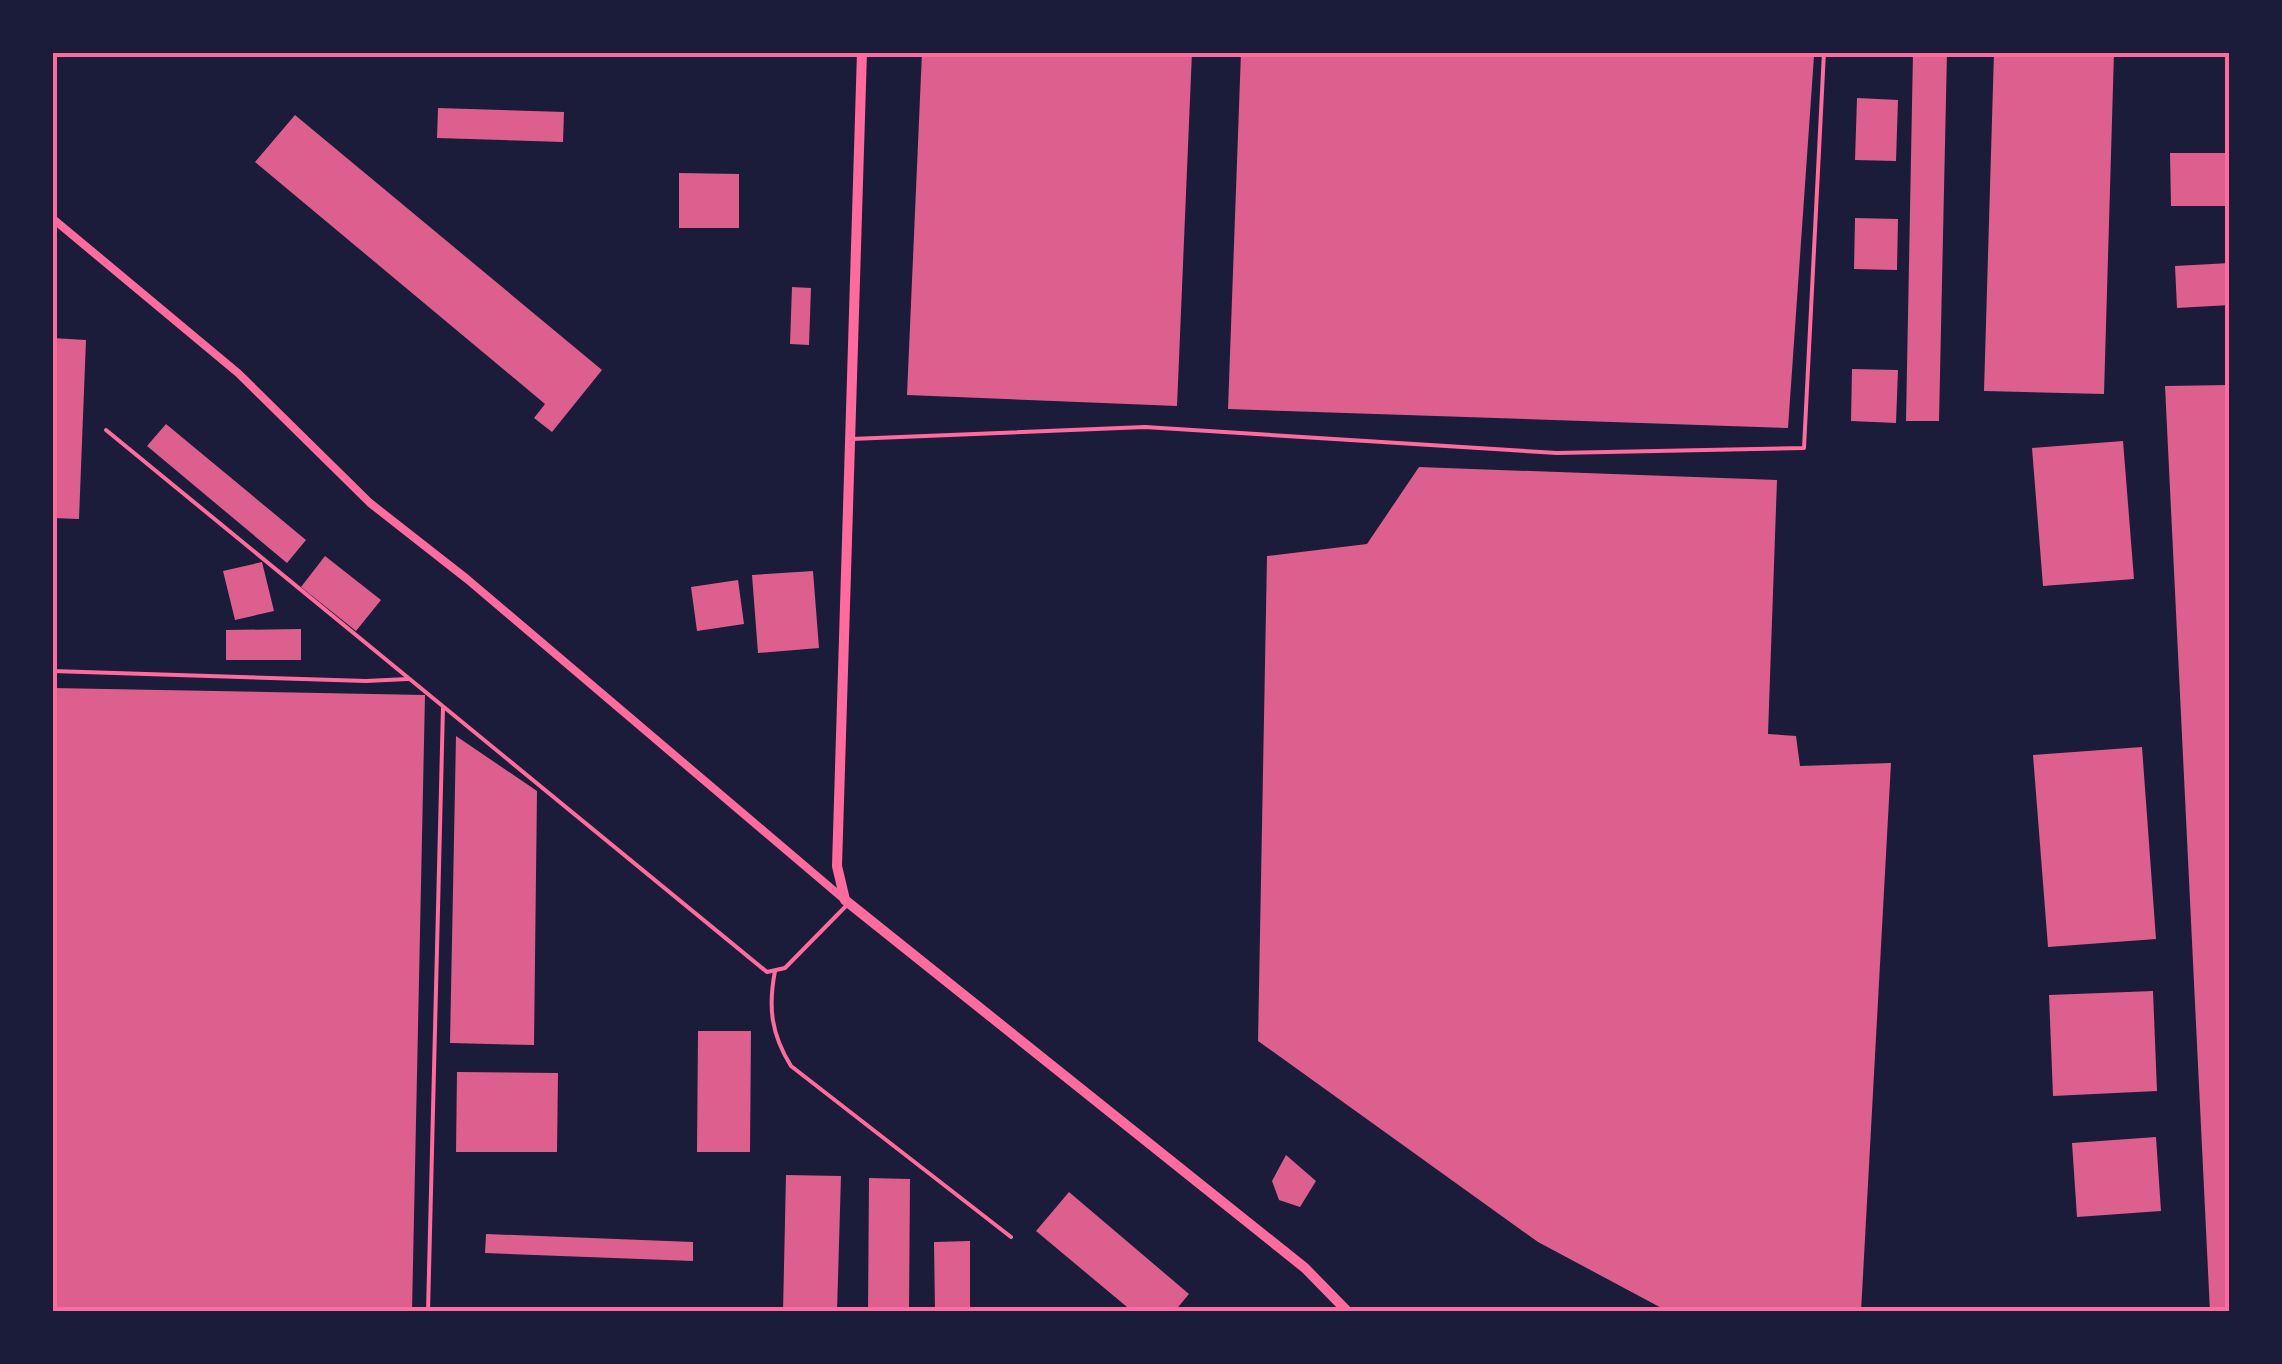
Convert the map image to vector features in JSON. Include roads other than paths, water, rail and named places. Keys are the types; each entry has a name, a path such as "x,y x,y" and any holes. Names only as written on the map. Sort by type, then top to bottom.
{"street":[{"path":"847,901 837,866 862,52"},
{"path":"52,218 238,373 370,503 466,579 847,901 1305,1268 1348,1312"}],"lane":[{"path":"850,439 1146,427 1557,453 1804,448 1824,52"},
{"path":"106,430 767,972 784,968 847,901"},
{"path":"52,671 366,681 408,678"},
{"path":"428,1312 443,707"},
{"path":"774,971 771,1022 778,1044 792,1066 1011,1238"}]}
